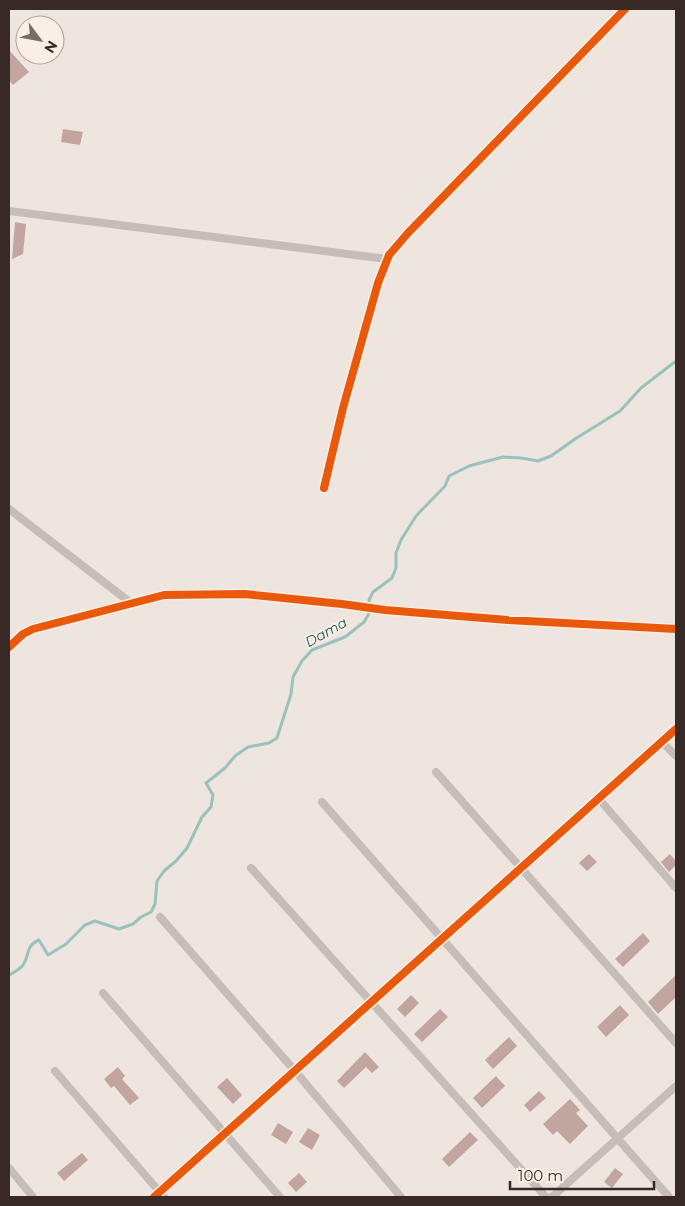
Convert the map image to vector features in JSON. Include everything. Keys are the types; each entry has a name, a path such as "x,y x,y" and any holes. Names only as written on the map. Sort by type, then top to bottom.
{"street":[{"path":"324,488 346,398 378,283 389,255 408,233 625,9"},
{"path":"9,211 387,259"},
{"path":"9,509 131,603"},
{"path":"9,647 23,634 34,628 164,595 245,594 386,610 508,620 676,628"},
{"path":"55,1071 159,1196 225,1134 676,729"},
{"path":"662,742 676,756"},
{"path":"436,772 676,1043"},
{"path":"599,799 676,888"},
{"path":"322,802 669,1197"},
{"path":"251,868 546,1197"},
{"path":"160,917 296,1071 401,1197"},
{"path":"103,993 280,1197"},
{"path":"552,1197 676,1086"},
{"path":"9,1168 33,1197"}],"building":[{"path":"9,50 15,57 15,65 23,65 29,72 13,85 9,80"},
{"path":"63,129 83,132 80,145 61,142"},
{"path":"15,222 26,224 23,254 12,259"},
{"path":"589,854 597,862 587,871 579,863"},
{"path":"670,854 676,861 676,865 669,872 661,862"},
{"path":"643,933 650,941 623,967 615,959"},
{"path":"676,975 676,997 658,1014 648,1002"},
{"path":"411,995 419,1003 405,1017 397,1009"},
{"path":"620,1005 629,1015 606,1037 597,1027"},
{"path":"440,1009 448,1017 422,1042 414,1034"},
{"path":"509,1037 517,1046 493,1069 485,1060"},
{"path":"365,1052 379,1067 372,1073 366,1067 344,1088 337,1081"},
{"path":"118,1067 125,1076 122,1079 139,1098 130,1105 114,1086 111,1088 104,1079"},
{"path":"496,1076 505,1086 482,1108 473,1098"},
{"path":"227,1078 242,1095 233,1104 217,1087"},
{"path":"539,1091 546,1098 530,1112 524,1105"},
{"path":"570,1099 580,1110 576,1113 588,1126 570,1144 557,1131 553,1135 543,1124"},
{"path":"278,1123 293,1132 286,1144 271,1135"},
{"path":"308,1128 320,1135 312,1150 299,1142"},
{"path":"470,1132 478,1140 449,1167 442,1159"},
{"path":"82,1153 88,1160 64,1181 57,1173"},
{"path":"615,1168 623,1174 612,1188 604,1182"},
{"path":"299,1173 307,1182 296,1192 288,1183"}],"waterway":[{"name":"Dama","path":"9,975 23,965 30,948 39,940 48,955 66,944 85,925 95,921 119,929 133,924 151,912 155,904 157,881 164,871 187,848 202,817 211,807 213,795 206,783 225,768 235,756 248,747 269,743 277,738 291,694 293,677 302,661 312,650 345,637 364,622 371,610 369,600 373,592 392,578 396,568 396,553 401,540 416,516 445,486 449,476 469,466 503,457 538,461 551,456 620,411 641,388 676,361"}],"cycle path":[{"path":"324,488 343,408 378,283 389,255 408,233 625,9"},
{"path":"9,647 23,634 33,629 164,595 245,594 385,610 508,620 676,629"},
{"path":"154,1197 676,729"}]}
